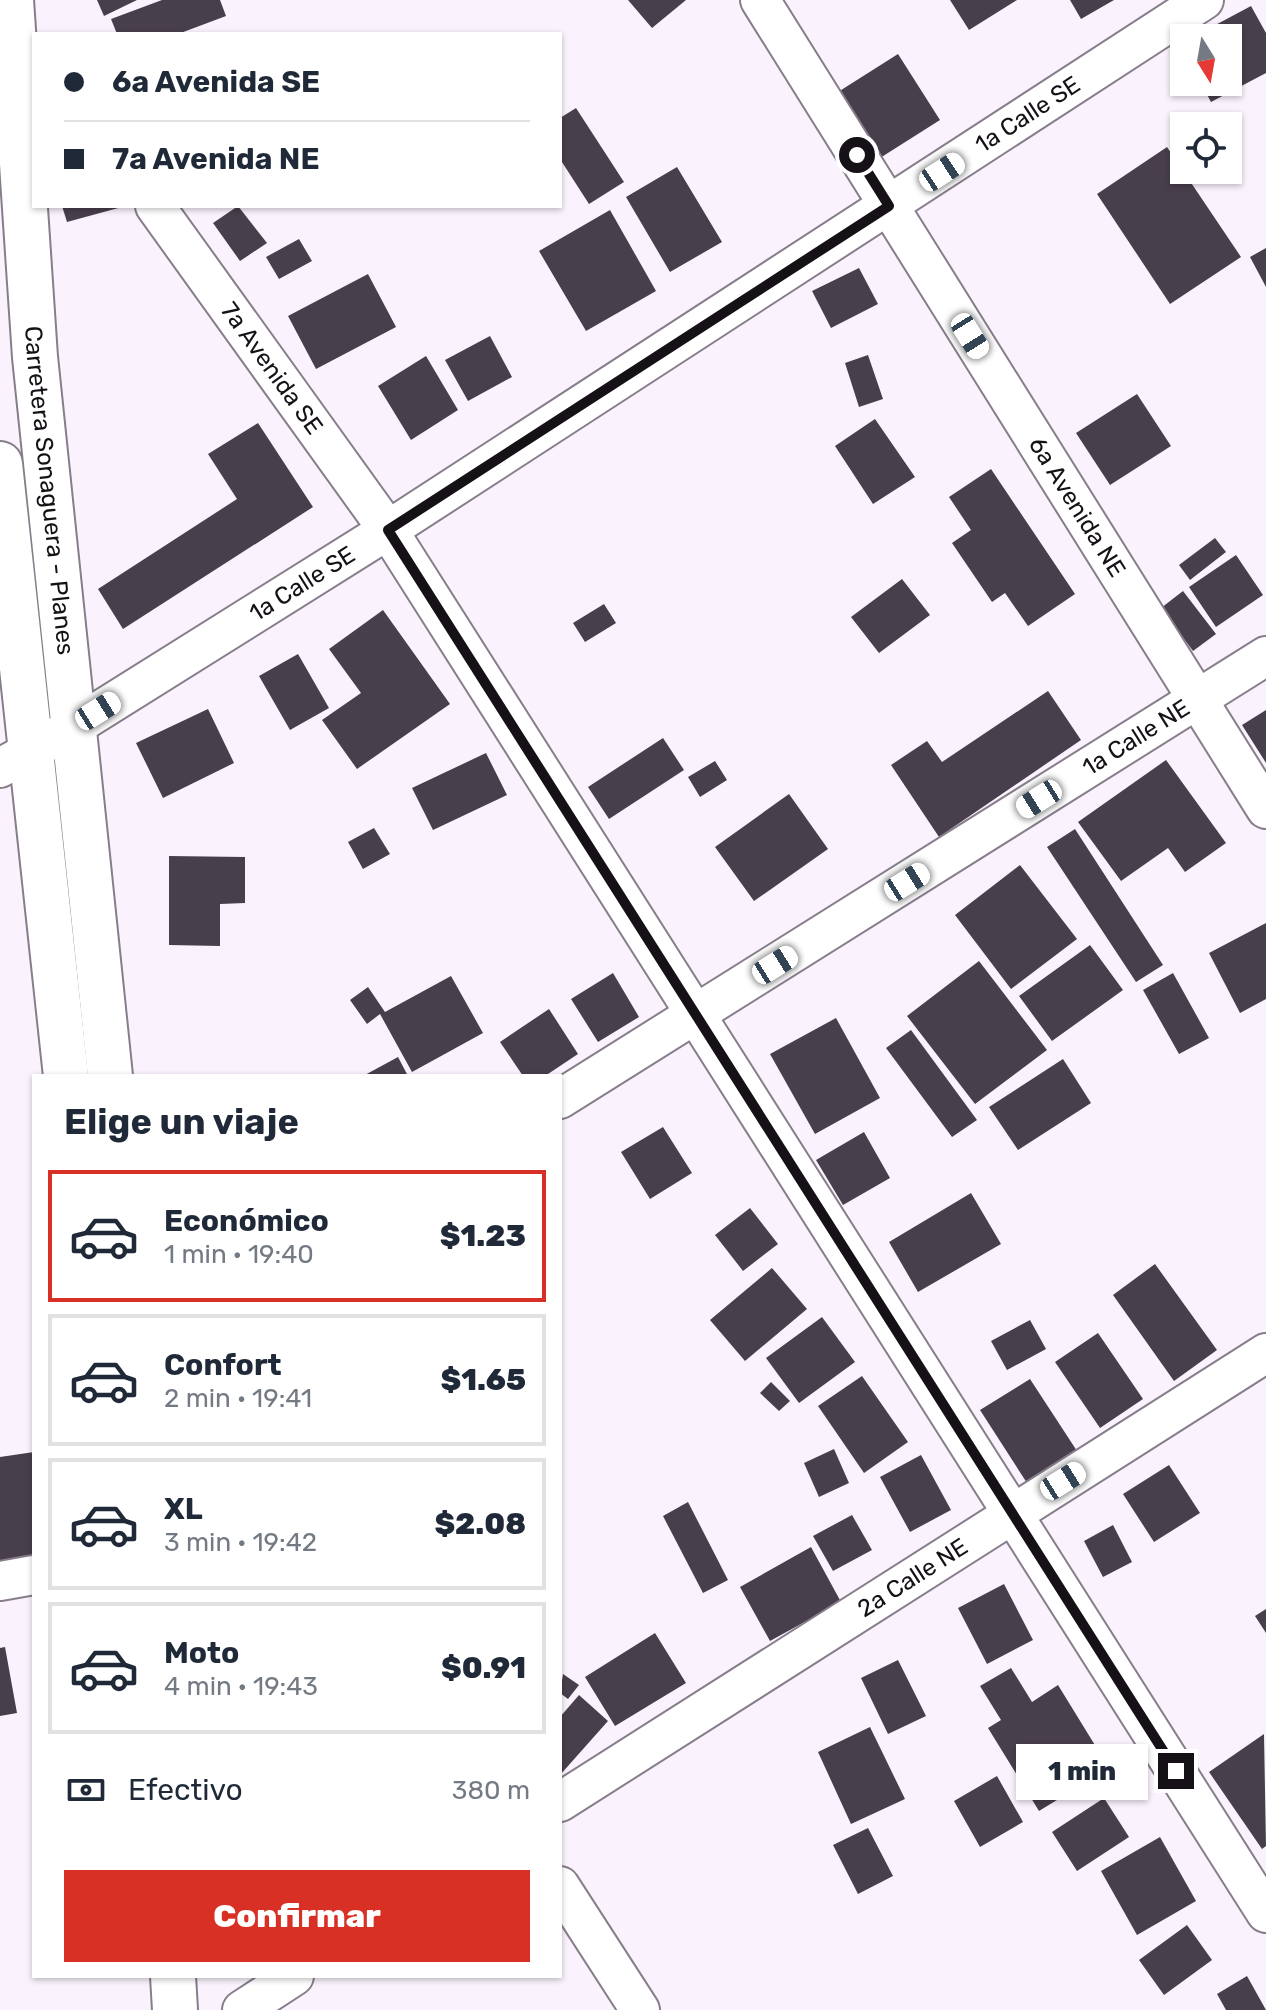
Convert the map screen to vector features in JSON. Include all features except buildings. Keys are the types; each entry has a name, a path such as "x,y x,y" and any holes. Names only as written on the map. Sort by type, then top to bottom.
{"main road":[{"name":"Carretera Sonaguera - Planes","path":"11,0 26,87 35,357 110,1074"},
{"name":"Carretera Sonaguera - Planes","path":"0,464 15,759 66,1074"},
{"path":"173,1978 175,2010"}],"street":[{"name":"6a Avenida NE","path":"760,0 1266,809"},
{"name":"1a Calle SE","path":"15,759 72,728 388,530 1204,0"},
{"name":"7a Avenida SE","path":"156,208 388,530 1012,1513 1254,1866 1266,1913"},
{"name":"1a Calle NE","path":"562,1098 1266,656"},
{"name":"2a Calle NE","path":"562,1801 1266,1353"},
{"path":"0,1581 32,1575"},
{"path":"562,1889 640,2010"},
{"path":"242,2010 291,1978"}],"route":[{"path":"857,155 889,206 388,530 1176,1771"}]}
